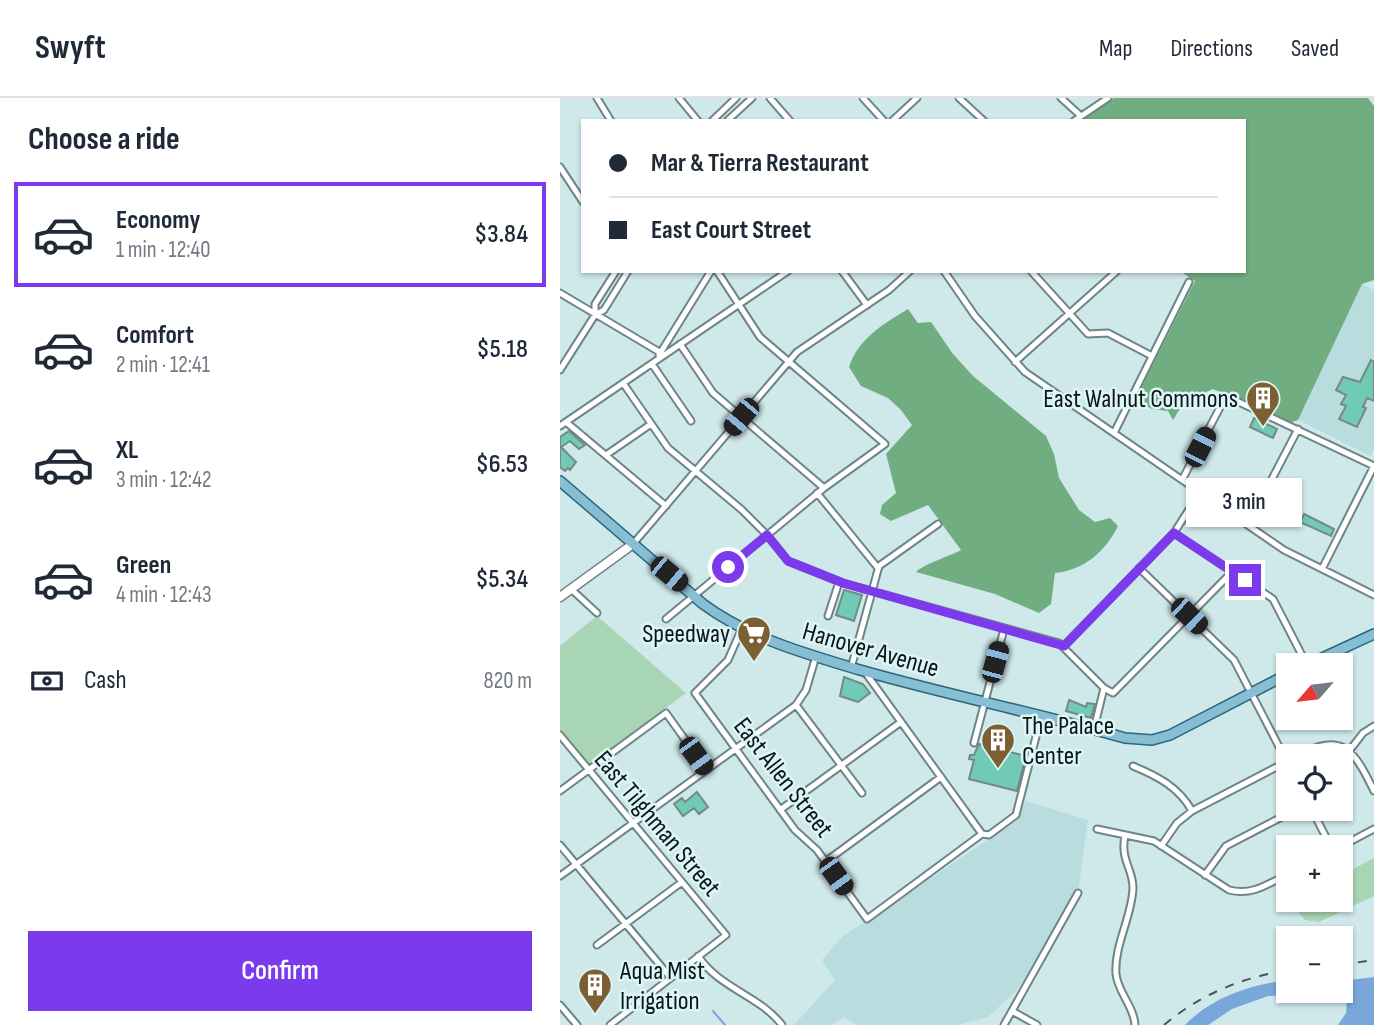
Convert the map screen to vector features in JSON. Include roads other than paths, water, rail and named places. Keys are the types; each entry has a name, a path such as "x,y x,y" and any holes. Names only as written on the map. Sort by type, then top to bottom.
{"main road":[{"name":"Hanover Avenue","path":"560,481 716,614 742,628 851,668 1132,739 1162,738 1276,680"},
{"path":"560,597 633,544"},
{"path":"1333,653 1374,634"}],"street":[{"path":"597,98 610,119"},
{"path":"679,98 696,119"},
{"path":"714,119 736,98"},
{"path":"729,119 752,98"},
{"path":"770,98 788,119"},
{"path":"863,98 882,119"},
{"path":"894,119 917,98"},
{"path":"959,98 982,119"},
{"path":"1061,98 1081,116"},
{"path":"1077,119 1108,98"},
{"path":"781,119 785,115"},
{"path":"560,167 581,198"},
{"path":"595,315 595,304 615,273"},
{"path":"560,370 595,315 604,310 627,273"},
{"path":"654,362 710,273"},
{"path":"666,619 817,493 885,444 760,337 718,273"},
{"path":"560,426 785,273"},
{"path":"846,273 867,305"},
{"path":"633,544 797,352 889,290 907,273"},
{"path":"945,273 975,317 1025,372 1284,550 1374,595"},
{"path":"1033,273 1090,336 1108,333 1152,356"},
{"path":"1015,362 1114,273"},
{"path":"1114,433 1189,282"},
{"path":"560,293 661,354"},
{"path":"680,344 713,393 824,488"},
{"path":"560,356 565,364"},
{"path":"654,362 691,421"},
{"path":"623,383 668,448 767,535 788,561 871,592 1064,646 1104,688 1113,692 1232,572"},
{"path":"1182,480 1226,396 1374,466 1322,569"},
{"path":"566,422 666,506"},
{"path":"606,455 651,424"},
{"path":"1248,525 1298,429"},
{"path":"1064,646 1174,533 1200,492"},
{"path":"817,493 878,568"},
{"path":"851,668 878,568 938,524"},
{"path":"1174,533 1273,599 1301,653"},
{"path":"1139,568 1234,660 1278,744"},
{"path":"828,616 839,582"},
{"path":"570,589 597,612"},
{"name":"East Allen Street","path":"742,628 724,664 695,693 795,830 825,862 867,919 982,834"},
{"path":"974,743 1004,629"},
{"path":"560,876 796,705 804,696 816,656"},
{"path":"864,671 982,834 989,835 1018,812 1041,718"},
{"path":"1094,729 1104,688"},
{"path":"796,705 862,793"},
{"path":"560,791 666,713 706,769"},
{"path":"780,810 901,722"},
{"path":"1353,746 1363,733 1374,726"},
{"name":"East Tilghman Street","path":"560,735 726,935 698,956"},
{"path":"1353,754 1374,791"},
{"path":"1133,766 1156,776 1181,793 1192,811"},
{"path":"1161,846 1177,823 1192,811 1276,768"},
{"path":"825,862 942,777"},
{"path":"1205,875 1226,846 1276,820"},
{"path":"1097,829 1141,837 1161,846 1229,890 1239,893 1250,892 1276,880"},
{"path":"1353,840 1374,830"},
{"path":"1125,835 1124,859 1133,888 1116,971 1123,996 1134,1014 1135,1025"},
{"path":"560,845 670,977"},
{"path":"597,945 682,882"},
{"path":"1004,1025 1078,893"},
{"path":"610,1025 698,956 715,977 767,1009 782,1025"},
{"path":"560,1005 577,1025"},
{"path":"1012,1010 1037,1025"}],"water":[{"path":"1374,977 1374,1025 1338,1025 1346,1013 1347,1003 1353,1003 1353,980"},
{"path":"1276,982 1276,996 1232,1009 1208,1025 1185,1025 1219,1000"}],"waterway":[{"path":"713,1011 725,1025"}],"railway":[{"path":"1353,963 1374,960"},
{"path":"1164,1025 1192,1004 1222,989 1276,973"}],"place":[{"name":"East Walnut Commons","path":"1263,428"},
{"name":"Speedway","path":"754,663"},
{"name":"The Palace Center","path":"998,770"},
{"name":"Aqua Mist Irrigation","path":"595,1015"}]}
